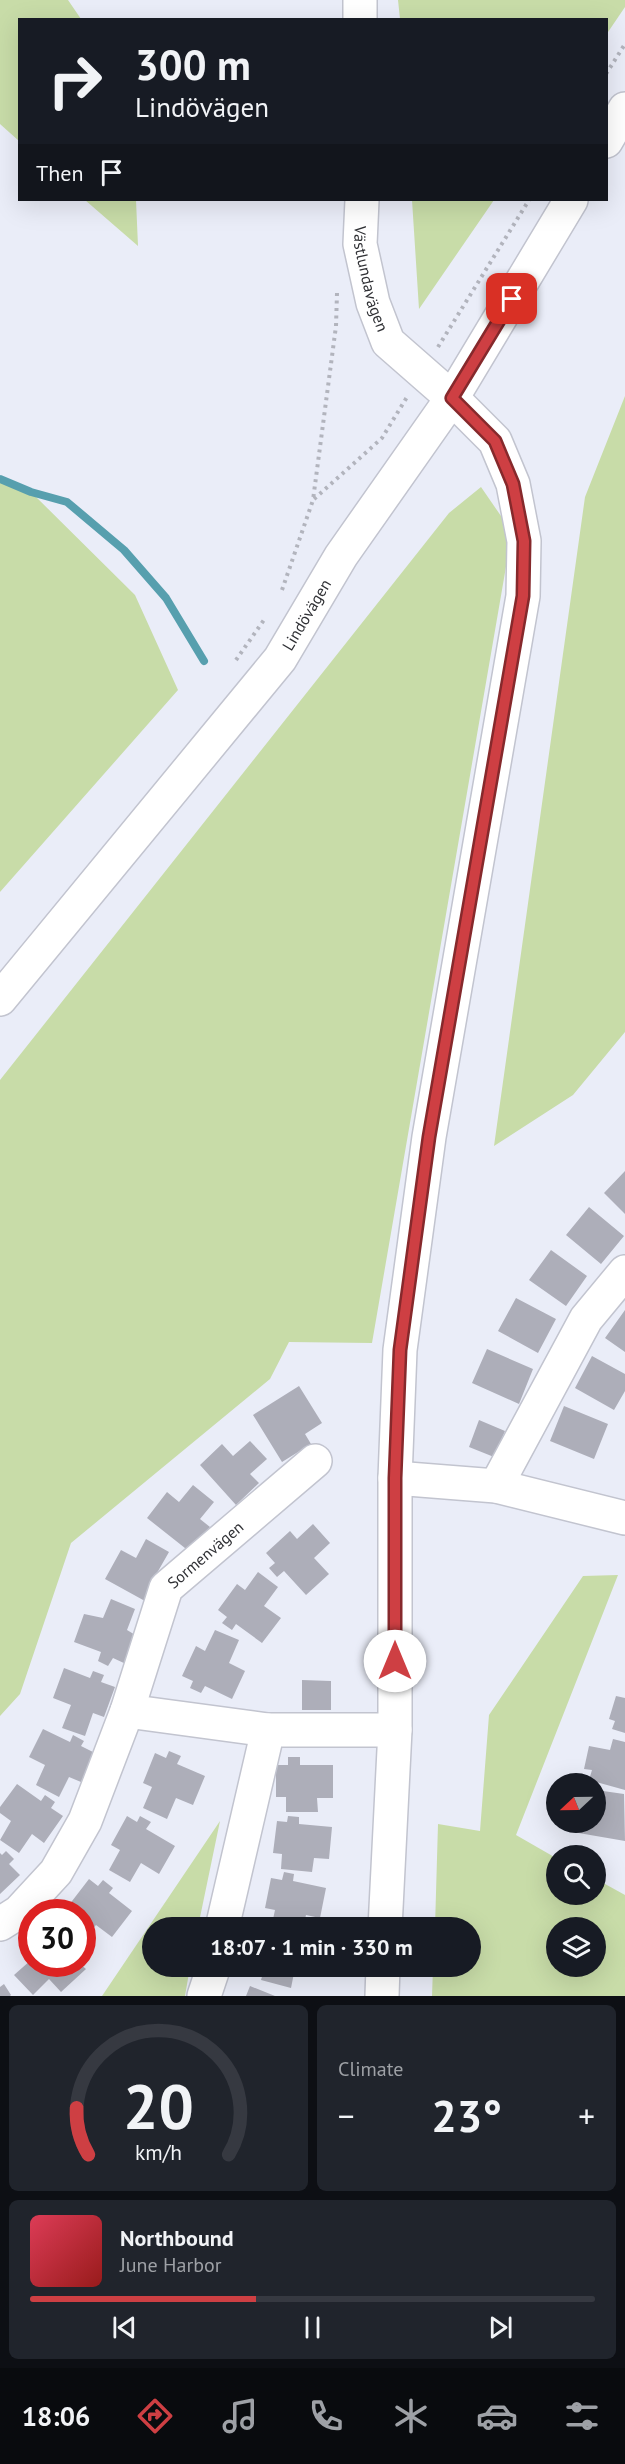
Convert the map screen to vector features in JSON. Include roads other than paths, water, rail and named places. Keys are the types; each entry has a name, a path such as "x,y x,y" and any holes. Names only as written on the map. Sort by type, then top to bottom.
{"street":[{"path":"360,0 360,18"},
{"path":"608,138 625,109"},
{"name":"Västlundavägen","path":"362,201 360,244 373,303 388,342 452,398"},
{"name":"Lindövägen","path":"0,999 280,660 341,556 452,398 570,201"},
{"path":"386,1917 395,1730 395,1478 400,1350 429,1137 523,596 524,541 513,484 495,441 452,398"},
{"path":"495,1486 586,1319 625,1272"},
{"name":"Sormenvägen","path":"0,1924 19,1911 56,1872 85,1821 127,1711 166,1588 315,1461"},
{"path":"395,1478 495,1486 625,1518"},
{"path":"127,1711 268,1730 395,1730"},
{"path":"225,1917 268,1730"},
{"path":"204,1996 210,1977"},
{"path":"382,1996 383,1977"}],"waterway":[{"path":"0,479 31,492 67,502 124,550 166,598 204,661"}]}
